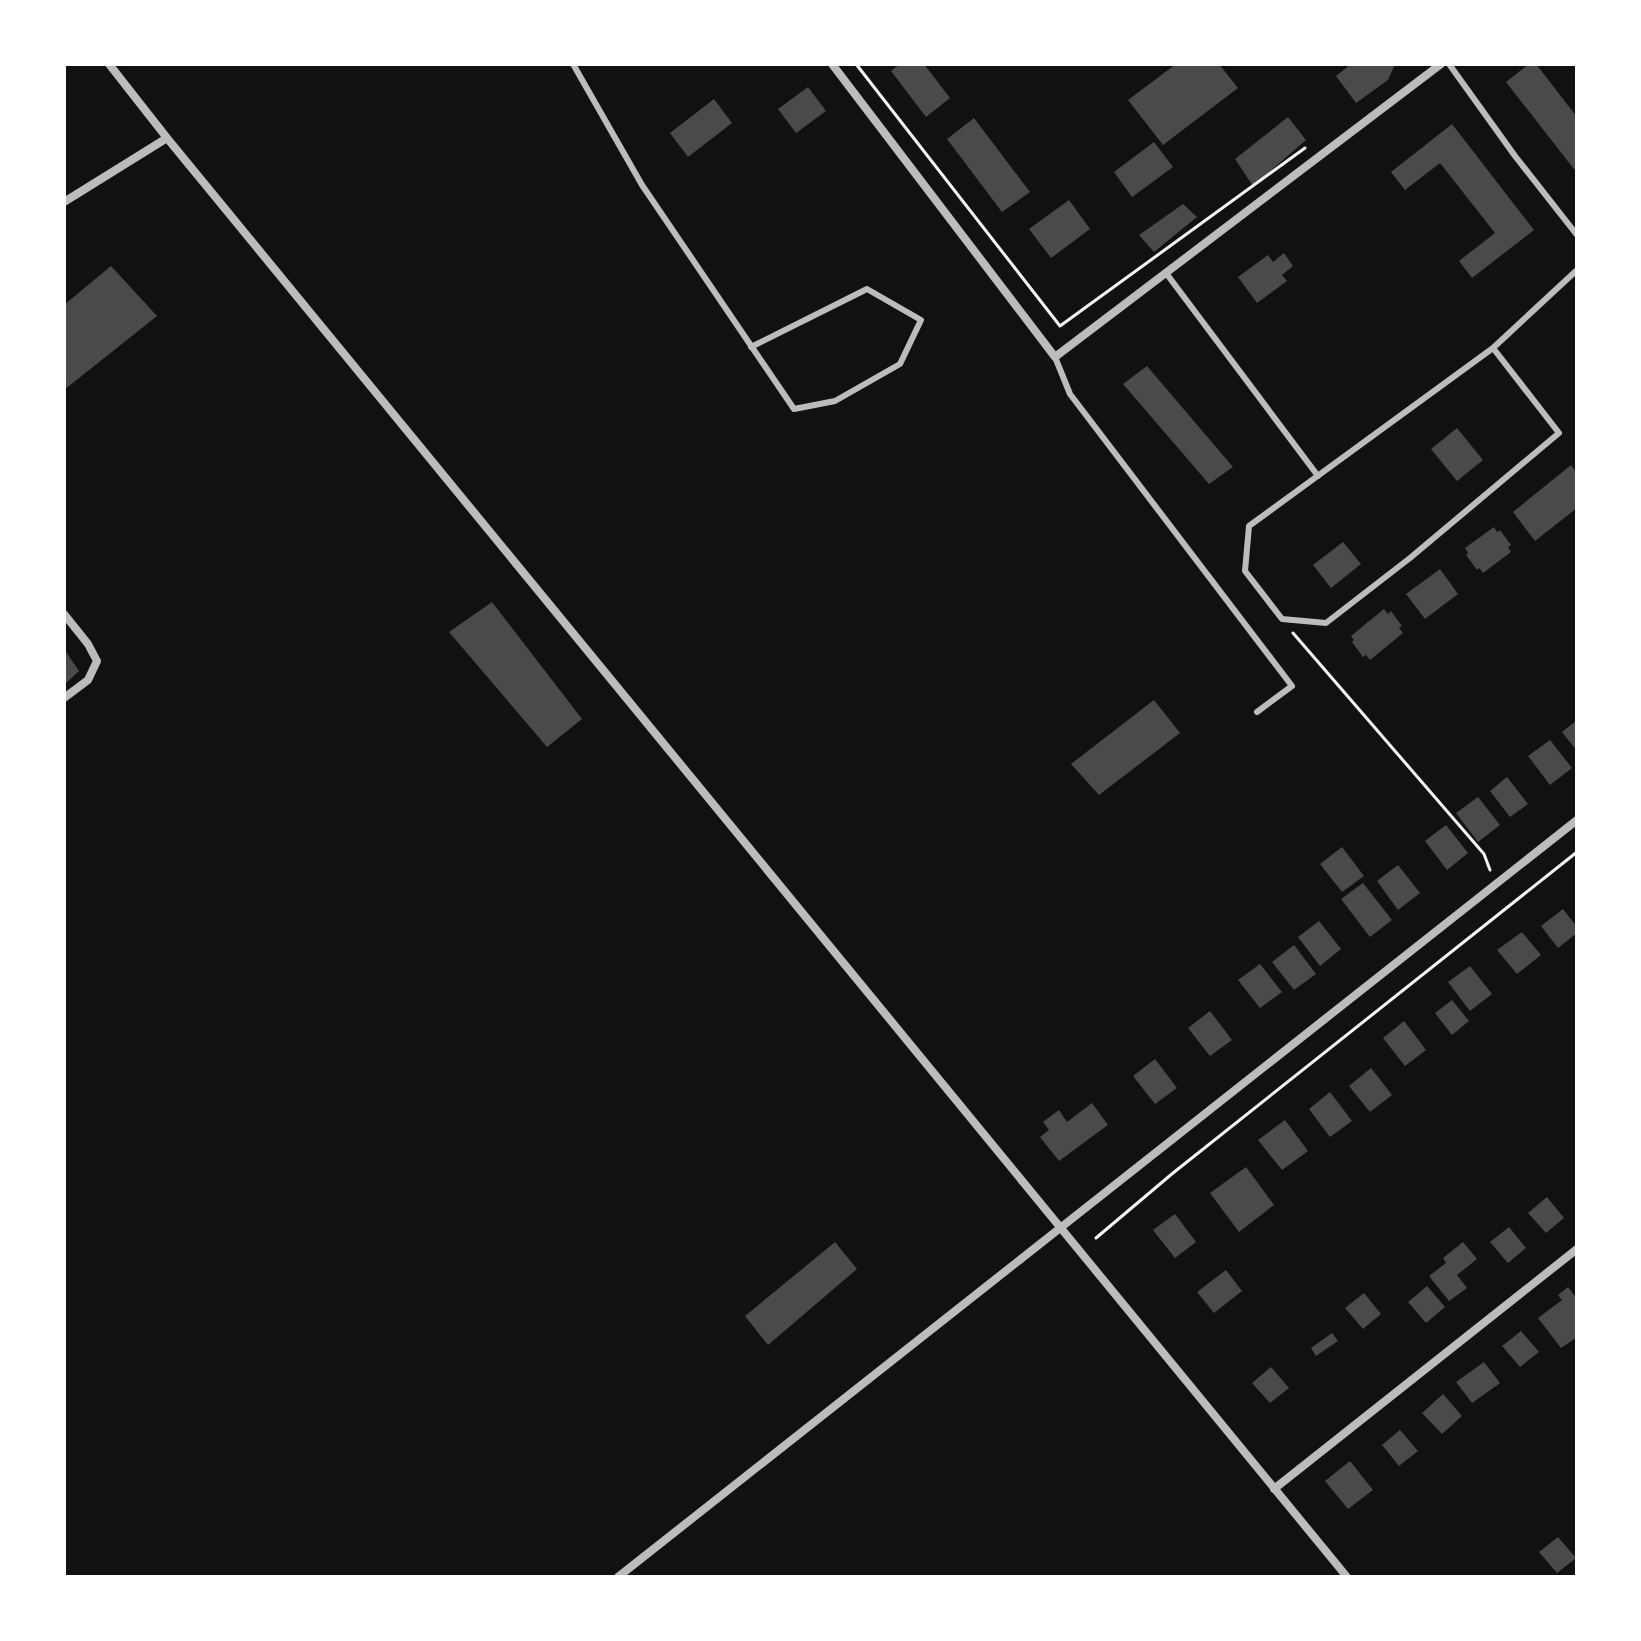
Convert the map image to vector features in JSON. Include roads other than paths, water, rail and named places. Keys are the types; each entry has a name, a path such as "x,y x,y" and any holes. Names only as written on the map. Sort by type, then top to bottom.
{"street":[{"path":"109,64 1347,1577"},
{"path":"832,64 1055,357 1441,64"},
{"path":"64,202 167,138"},
{"path":"64,614 88,644 97,661 88,680 64,698"},
{"path":"618,1577 1577,820"},
{"path":"1274,1489 1577,1249"}],"lane":[{"path":"573,64 642,185 751,347 794,409 835,401 900,364 921,320 867,289 751,347"},
{"path":"1449,64 1577,235"},
{"path":"1493,348 1559,433 1410,558 1326,623 1282,619 1245,571 1249,526 1493,348 1577,270"},
{"path":"1166,273 1318,476"},
{"path":"1055,357 1070,394 1292,686 1257,712"}]}
